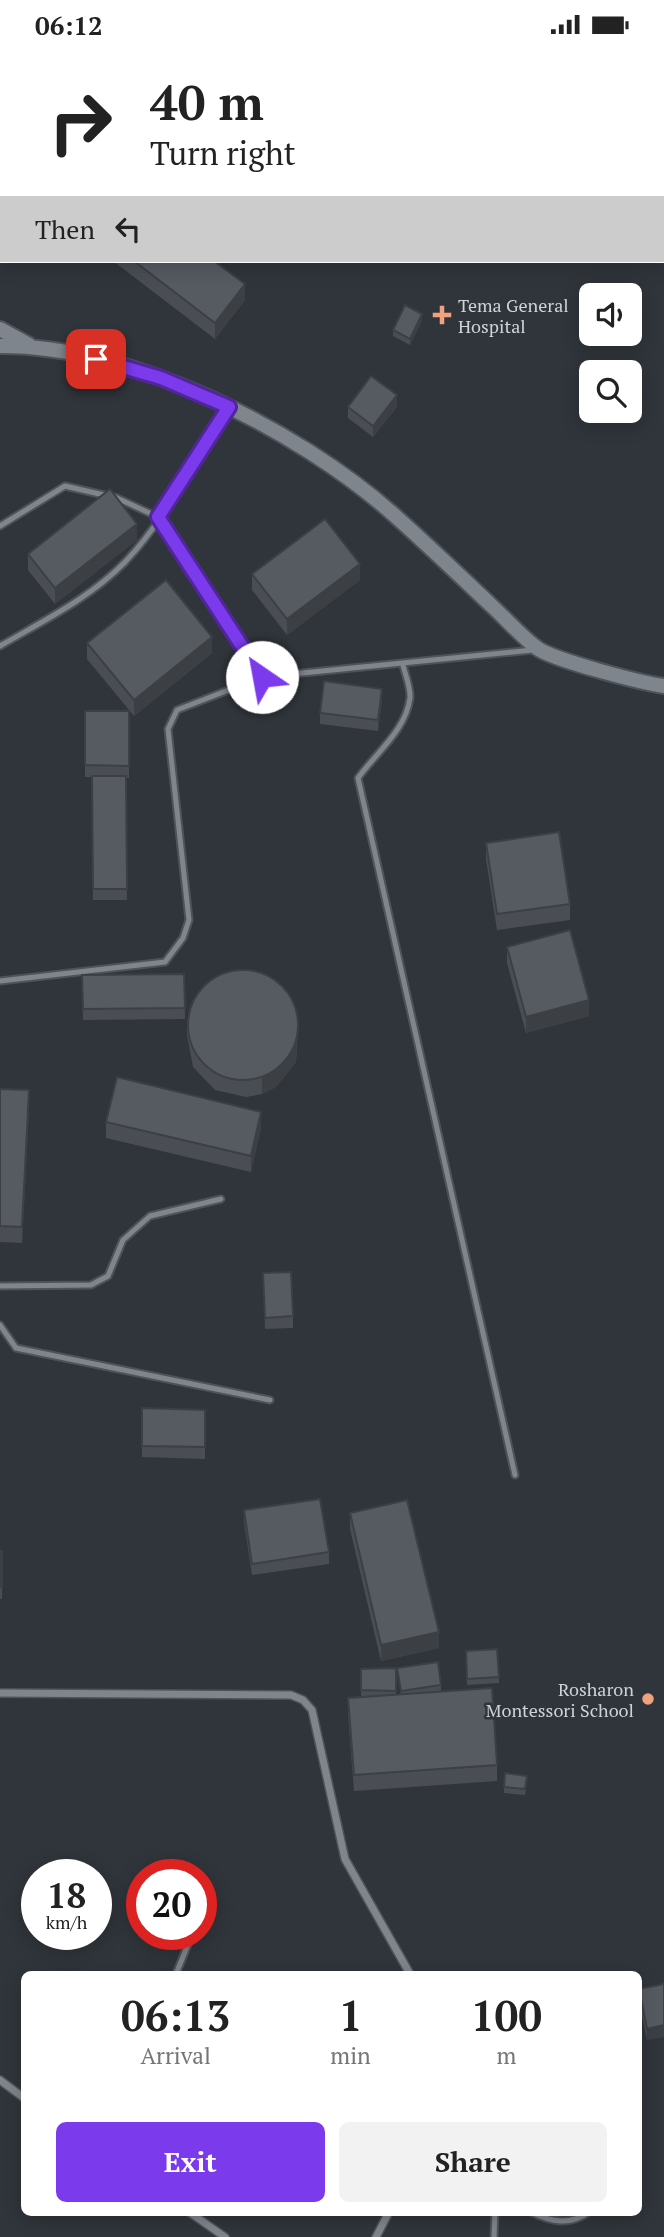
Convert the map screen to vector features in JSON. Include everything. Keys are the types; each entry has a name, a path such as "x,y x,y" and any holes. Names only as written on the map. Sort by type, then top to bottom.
{"street":[{"path":"0,329 30,345"},
{"path":"0,345 30,345 74,353 161,378 229,407 330,462 392,513 539,650 664,686"},
{"path":"0,1693 291,1695 303,1700 312,1710 345,1859 408,1971"},
{"path":"0,2080 21,2096"},
{"path":"195,2216 225,2237"},
{"path":"376,2237 387,2216"}],"lane":[{"path":"0,646 77,602 125,562 158,517 229,407"},
{"path":"0,526 65,486 117,498 158,517 262,677"},
{"path":"0,982 165,962 184,938 189,920 168,729 177,710 262,677 539,650"},
{"path":"403,665 411,697 399,729 375,754 358,778 515,1475"},
{"path":"0,1286 91,1285 108,1276 123,1240 150,1216 222,1199"},
{"path":"0,1325 16,1348 270,1400"},
{"path":"177,1971 186,1950"},
{"path":"495,2216 495,2237"},
{"path":"541,2216 553,2221 572,2221 581,2216"}],"building":[{"path":"137,263 217,263 245,284 215,323"},
{"path":"405,305 422,314 410,339 393,330"},
{"path":"371,376 397,395 373,426 348,407"},
{"path":"110,489 137,524 55,588 28,554"},
{"path":"325,519 360,564 287,619 252,574"},
{"path":"166,580 212,637 134,700 87,643"},
{"path":"324,681 382,689 378,720 320,713"},
{"path":"85,711 129,711 129,766 85,765"},
{"path":"92,776 126,776 127,889 93,889"},
{"path":"559,832 570,904 497,914 486,843"},
{"path":"570,930 589,1000 526,1017 507,947"},
{"path":"243,970 264,974 282,986 294,1004 298,1025 294,1046 282,1064 264,1076 243,1080 222,1076 204,1064 192,1046 188,1025 192,1004 204,986 222,974"},
{"path":"184,974 185,1008 83,1009 82,975"},
{"path":"117,1077 261,1112 251,1156 106,1122"},
{"path":"0,1089 29,1090 22,1227 0,1226"},
{"path":"291,1272 293,1316 265,1318 263,1273"},
{"path":"142,1408 205,1410 205,1447 142,1446"},
{"path":"320,1499 329,1552 252,1564 244,1510"},
{"path":"407,1500 439,1632 381,1645 350,1513"},
{"path":"2,1551 2,1587 0,1587"},
{"path":"497,1649 499,1677 467,1679 466,1651"},
{"path":"438,1662 441,1685 401,1691 397,1668"},
{"path":"396,1668 396,1691 361,1690 361,1669"},
{"path":"492,1688 497,1765 354,1775 348,1698"},
{"path":"505,1773 527,1776 525,1789 504,1787"},
{"path":"664,1984 664,2025 647,2029 642,1988"}],"place":[{"name":"Tema General Hospital","path":"442,315"},
{"name":"Rosharon Montessori School","path":"648,1699"}],"route":[{"path":"96,359 161,378 229,407 158,517 262,677"}]}
